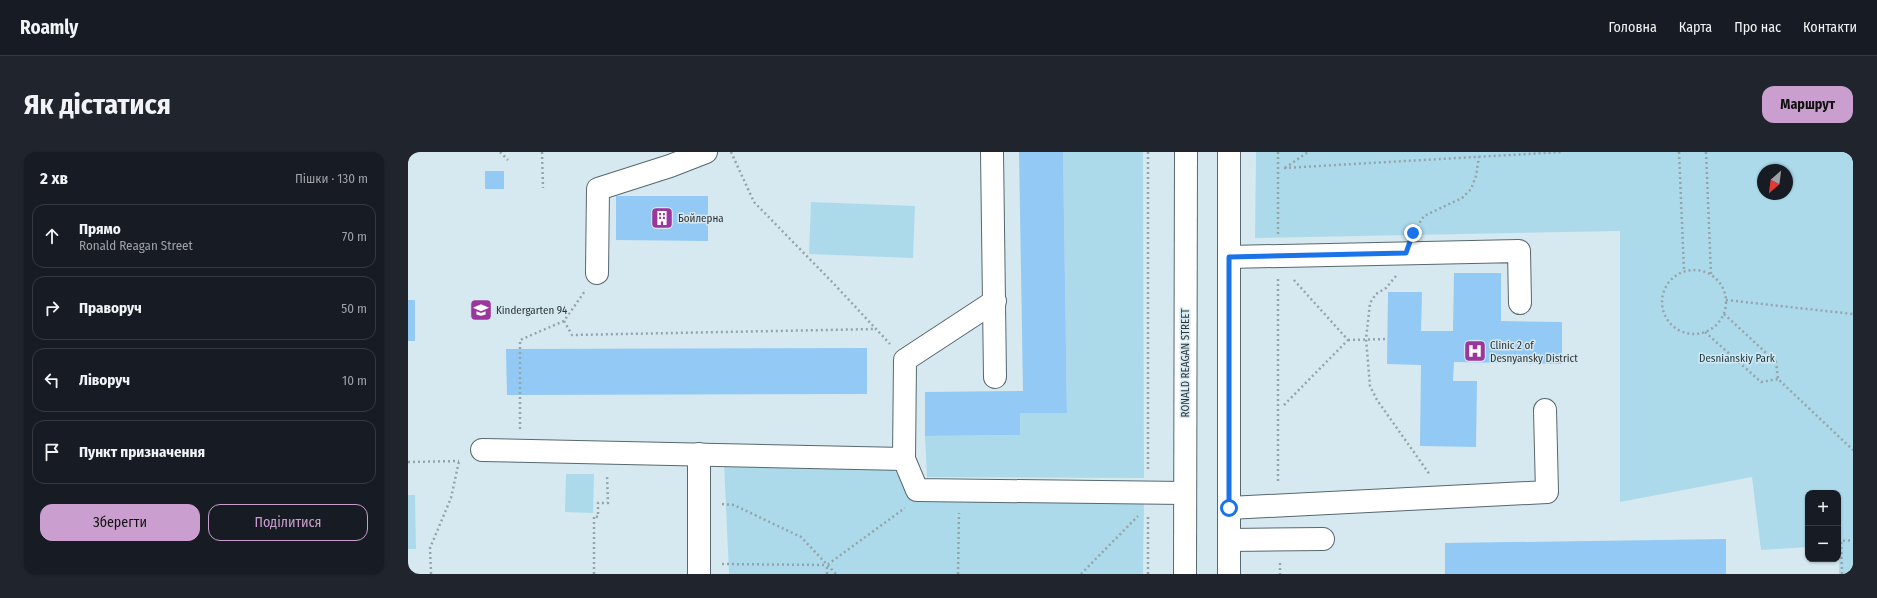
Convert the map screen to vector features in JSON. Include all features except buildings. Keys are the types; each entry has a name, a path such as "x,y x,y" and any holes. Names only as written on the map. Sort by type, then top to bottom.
{"main road":[{"path":"597,273 598,189 671,159 706,152"},
{"path":"992,152 995,377"},
{"name":"RONALD REAGAN STREET","path":"1184,574 1186,152"},
{"path":"1229,152 1229,574"},
{"path":"1229,257 1519,251 1520,303"},
{"path":"995,301 905,360 904,459 917,490 959,490 1146,501 1185,493"},
{"path":"1229,508 1547,492 1545,410"},
{"path":"482,450 904,459"},
{"path":"699,454 699,574"},
{"path":"1230,540 1323,539"}],"path":[{"path":"500,152 508,160"},
{"path":"542,152 543,188"},
{"path":"731,152 754,202 835,284 905,360"},
{"path":"1148,152 1146,501 1148,574"},
{"path":"1278,152 1278,506"},
{"path":"1308,152 1284,168 1562,152"},
{"path":"1679,152 1684,271"},
{"path":"1706,152 1712,275"},
{"path":"1446,497 1377,400 1370,386 1366,339 1370,303 1376,294 1386,288 1398,273 1413,233 1424,216 1462,198 1471,189 1476,176 1479,157"},
{"path":"1684,271 1702,271 1712,275 1724,290 1726,300 1724,314 1716,325 1705,332 1695,334 1680,331 1668,322 1664,313 1662,303 1663,293 1667,284 1674,276 1684,271"},
{"path":"519,450 520,340 564,321 597,273"},
{"path":"1290,275 1348,340"},
{"path":"1726,300 1853,314"},
{"path":"1724,314 1776,362 1778,379 1853,450"},
{"path":"564,321 572,335 876,329"},
{"path":"1705,332 1761,382 1778,379"},
{"path":"1284,405 1348,340 1388,339"},
{"path":"408,462 475,461 482,450"},
{"path":"432,574 430,548 450,498 459,461"},
{"path":"594,574 594,516 598,516 598,503 608,503 607,471"},
{"path":"718,564 827,565 930,490"},
{"path":"958,574 959,490"},
{"path":"1081,574 1146,501"},
{"path":"699,502 734,505 801,537 836,574"},
{"path":"1280,540 1280,574"},
{"path":"1841,541 1853,540"},
{"path":"1841,558 1842,574"},
{"path":"827,565 827,574"}],"green space":[{"path":"1063,152 1143,152 1144,478 927,477 925,436 1020,435 1020,413 1067,413"},
{"name":"Desnianskiy Park","path":"1256,152 1853,152 1853,574 1839,574 1839,562 1841,562 1841,490 1805,490 1805,547 1761,550 1752,477 1620,502 1620,231 1255,238"},
{"path":"811,202 915,206 913,258 809,254"},
{"path":"724,463 893,468 915,500 1144,499 1143,574 729,574"},
{"path":"566,474 594,474 593,513 565,512"},
{"path":"408,495 415,495 416,549 408,549"}],"place":[{"name":"Бойлерна","path":"662,218"},
{"name":"Kindergarten 94","path":"481,310"},
{"name":"Clinic 2 of Desnyansky District","path":"1475,351"}],"route":[{"path":"1229,508 1229,257 1406,253 1413,233"}]}
